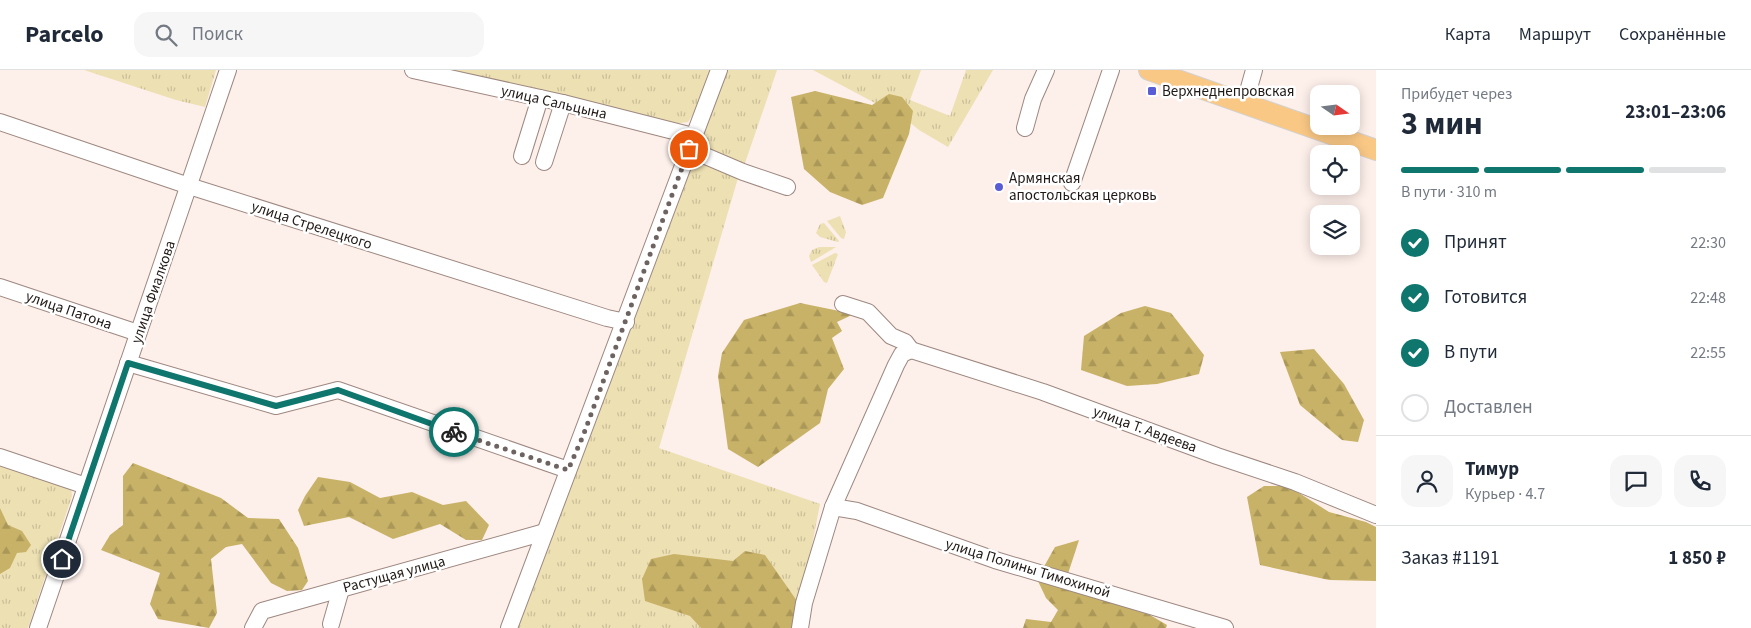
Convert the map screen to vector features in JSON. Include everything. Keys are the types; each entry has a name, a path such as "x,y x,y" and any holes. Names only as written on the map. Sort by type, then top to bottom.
{"main road":[{"path":"1149,70 1245,102 1376,150"}],"street":[{"name":"улица Фиалкова","path":"38,628 228,70"},
{"name":"улица Сальцына","path":"413,70 563,103 691,142 743,172 787,187"},
{"path":"509,628 626,322 719,70"},
{"path":"1025,128 1033,99 1046,70"},
{"path":"1072,183 1112,70"},
{"path":"1245,102 1254,70"},
{"path":"522,156 540,98"},
{"path":"544,162 563,103"},
{"name":"улица Стрелецкого","path":"0,122 189,186 608,318 626,322"},
{"name":"улица Патона","path":"0,287 138,333"},
{"name":"улица Т. Авдеева","path":"844,304 868,312 891,336 905,342 911,350 1042,392 1217,456 1295,482 1376,515"},
{"path":"800,628 804,603 833,507 896,366 902,354 911,350"},
{"path":"128,363 276,406 338,390 568,470"},
{"path":"0,457 86,486"},
{"name":"улица Полины Тимохиной","path":"833,507 857,511 995,560 1225,628"},
{"name":"Растущая улица","path":"253,628 262,610 545,532"},
{"path":"331,624 341,589"}],"green space":[{"path":"84,70 216,70 205,107 176,100"},
{"path":"440,70 711,70 694,113 688,122 672,124"},
{"path":"726,70 777,70 744,166 704,147 701,143 700,137"},
{"path":"813,70 921,70 910,100 950,116 966,70 993,70 948,147 919,130 907,120"},
{"path":"815,91 872,105 889,94 902,97 913,111 909,134 883,198 862,205 830,192 804,169 791,97"},
{"path":"700,159 738,178 659,448 820,504 796,628 513,628 692,160"},
{"path":"840,216 846,232 844,239 827,221"},
{"path":"824,223 838,242 820,237 816,233 820,224"},
{"path":"819,247 836,247 811,262 809,256 812,250"},
{"path":"835,253 838,254 827,283 824,282 812,265"},
{"path":"800,303 854,314 837,322 842,331 832,338 844,369 828,389 820,423 758,467 728,449 718,376 722,353 744,320"},
{"path":"1145,306 1171,313 1204,355 1199,374 1157,384 1127,386 1081,370 1084,336 1121,313"},
{"path":"1314,349 1344,384 1364,420 1358,442 1342,440 1300,405 1280,352"},
{"path":"0,462 71,488 72,496 28,628 0,628"},
{"path":"133,463 221,498 248,518 279,519 298,548 308,581 302,590 287,591 271,583 242,544 226,547 211,559 217,613 209,628 158,619 150,604 160,573 101,550 110,535 123,525 123,476"},
{"path":"318,477 350,482 380,498 412,492 443,505 466,501 489,525 482,540 466,540 440,524 393,539 349,517 304,526 298,510"},
{"path":"1264,486 1288,486 1329,512 1366,522 1376,527 1376,581 1329,580 1260,565 1247,497"},
{"path":"0,508 8,525 22,531 31,545 26,552 17,553 10,568 0,574"},
{"path":"1079,540 1064,586 1150,615 1167,625 1166,628 1023,628 1026,619 1051,622 1058,610 1046,598 1037,579 1055,547"},
{"path":"745,551 765,555 797,601 799,628 701,628 690,616 645,601 642,579 651,559 674,554 733,561"}],"way so far":[{"path":"454,432 568,470 583,436 626,322 689,149"}],"place":[{"name":"Верхнеднепровская","path":"1152,91"},
{"name":"Армянская апостольская церковь","path":"999,187"}],"route":[{"path":"62,559 128,363 276,406 338,390 454,432"}]}
